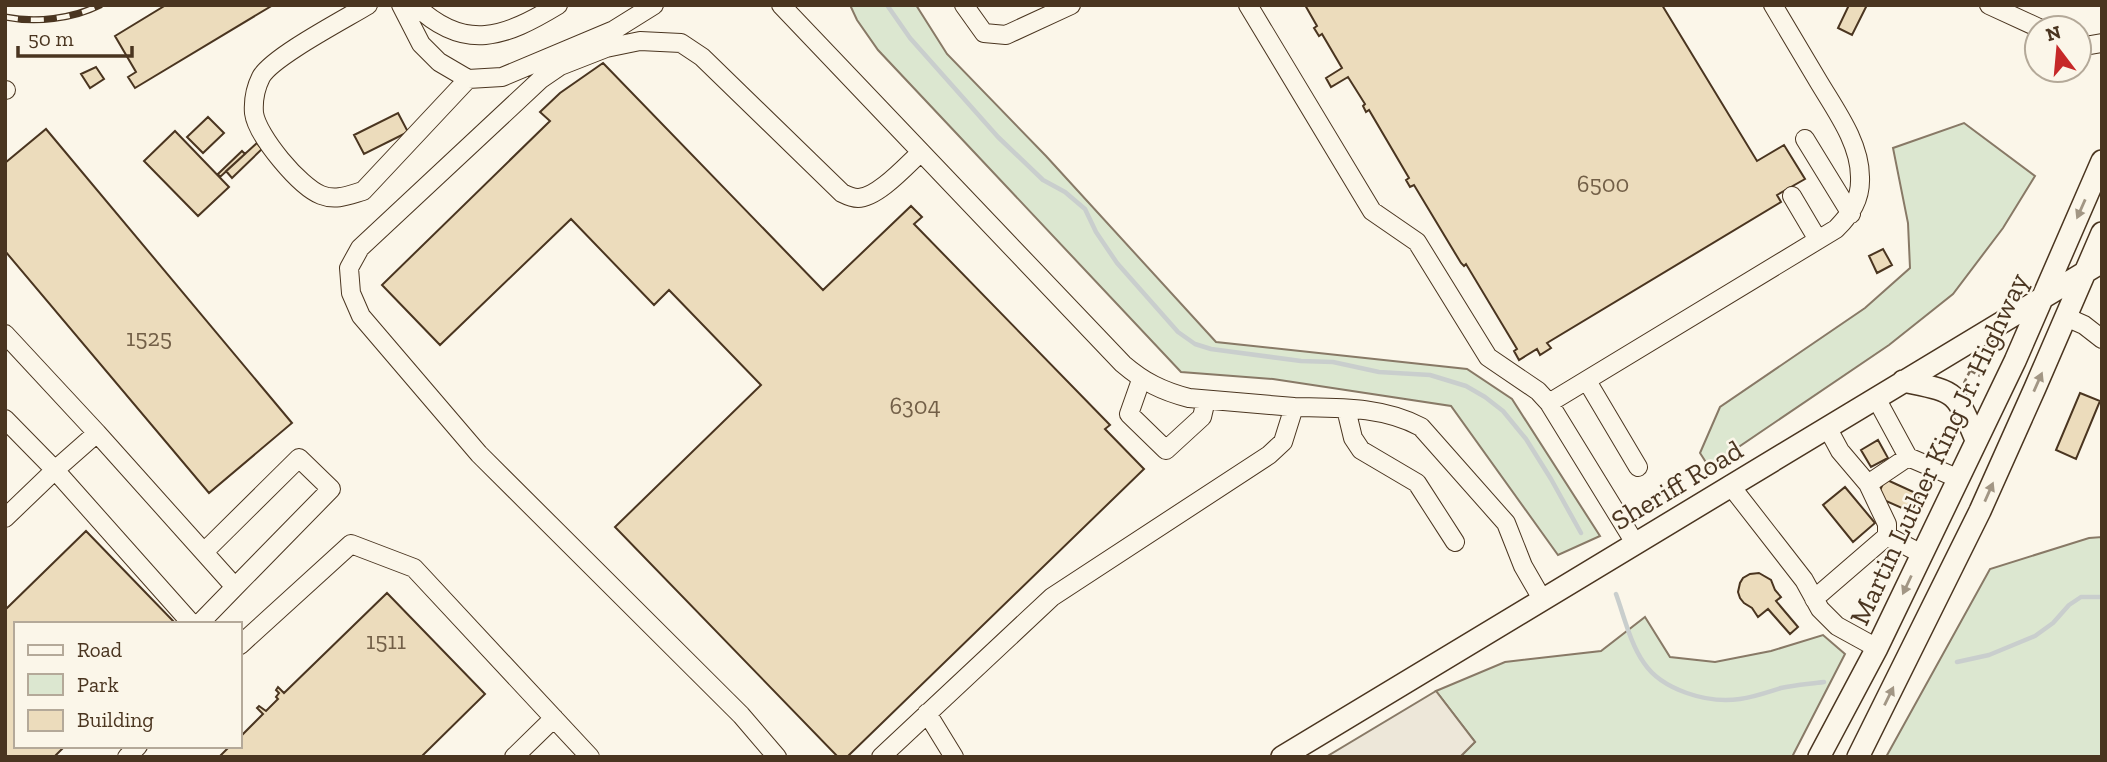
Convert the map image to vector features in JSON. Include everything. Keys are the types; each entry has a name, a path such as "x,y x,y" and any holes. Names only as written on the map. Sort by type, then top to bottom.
{"main road":[{"name":"Martin Luther King Jr. Highway","path":"1819,757 1877,648 2015,361 2102,161"},
{"name":"Martin Luther King Jr. Highway","path":"1857,757 1980,511 2066,317 2093,267 2102,233"},
{"name":"Sheriff Road","path":"1282,757 2093,267"},
{"path":"1903,381 1946,390 1962,404 1976,440"}],"street":[{"path":"368,5 286,54 262,74 254,94 254,117 270,146 297,178 320,195 340,198 363,191 468,79"},
{"path":"401,5 421,44 439,62 468,79 502,77 614,30 654,5"},
{"path":"415,5 430,19 459,33 485,36 507,32 558,5"},
{"path":"781,5 1122,364 1141,380 1173,394 1206,400 1376,411 1411,421 1429,434 1506,523 1523,566 1542,600"},
{"path":"964,5 984,33 1006,35 1071,5"},
{"path":"1248,5 1372,211 1417,242 1488,357 1538,391 1549,403 1635,543"},
{"path":"1549,403 1836,229 1851,214 1858,196 1860,178 1855,152 1841,120 1773,5"},
{"path":"1989,5 2023,21"},
{"path":"777,757 741,715 534,511 450,422 361,316 351,293 349,268 360,248 541,79 560,66 606,48 640,41 681,43 702,57 842,193 858,198 874,192 920,153"},
{"path":"1805,139 1851,214"},
{"path":"1792,196 1818,240"},
{"path":"2066,317 2084,325 2102,339"},
{"path":"5,334 235,587"},
{"path":"1141,380 1129,414 1166,450 1202,417 1206,400"},
{"path":"1587,380 1638,467"},
{"path":"1876,398 1908,457 1957,478"},
{"path":"881,757 900,750 927,713 1052,597 1269,455 1283,442 1294,407"},
{"path":"1346,409 1356,445 1417,483 1455,542"},
{"path":"5,419 55,470 189,622"},
{"path":"1814,599 1887,536 1887,524 1868,484 1840,450 1827,427"},
{"path":"5,518 97,433"},
{"path":"1868,484 1908,457"},
{"path":"202,622 331,489 299,458 204,552"},
{"path":"1730,485 1804,580 1819,609 1837,626 1877,648"},
{"path":"1887,536 1922,554"},
{"path":"242,643 351,544 414,568 590,757"},
{"path":"927,713 954,757"},
{"path":"514,757 554,718"}],"path":[{"path":"1960,389 1975,361"},
{"path":"1971,371 1980,376"}],"green space":[{"path":"850,5 916,5 947,54 1046,156 1216,342 1467,369 1512,399 1600,536 1558,555 1451,406 1273,379 1181,372 878,50"},
{"path":"1964,123 2035,176 2003,228 1953,294 1889,345 1709,467 1700,453 1720,407 1865,308 1910,268 1908,223 1893,148"},
{"path":"2102,537 2102,757 1886,757 1990,569 2089,538"},
{"path":"1645,617 1670,657 1715,662 1771,651 1823,635 1845,654 1792,757 1460,757 1475,742 1436,691 1505,662 1601,651"}],"shaded area":[{"path":"1436,691 1475,742 1460,757 1326,757"}],"building":[{"path":"166,5 273,5 135,88 128,77 136,72 115,36"},
{"path":"1305,5 1662,5 1757,161 1784,145 1805,179 1777,195 1781,202 1547,343 1551,348 1540,355 1537,349 1519,360 1514,351 1517,349 1466,264 1464,266 1461,263 1414,185 1410,187 1406,180 1409,178 1369,110 1366,112 1363,106 1365,104 1348,77 1331,87 1326,78 1342,68 1322,34 1319,36 1314,28 1317,26"},
{"path":"1849,5 1867,5 1852,35 1838,28"},
{"path":"603,63 823,290 911,206 922,217 914,224 1110,425 1105,429 1144,469 847,757 838,757 615,527 761,385 669,290 654,305 571,219 440,345 382,285 550,121 540,112 560,93"},
{"path":"96,67 104,79 90,88 81,74"},
{"path":"398,113 408,132 364,154 354,135"},
{"path":"208,117 224,133 203,153 187,137"},
{"path":"46,129 292,423 209,493 5,251 5,163"},
{"path":"175,131 229,187 198,216 144,161"},
{"path":"257,143 262,149 232,178 226,171"},
{"path":"242,151 245,154 220,177 218,174"},
{"path":"1883,249 1892,265 1877,273 1869,256"},
{"path":"2080,393 2100,401 2076,459 2056,450"},
{"path":"1878,440 1888,458 1871,467 1861,450"},
{"path":"1885,479 1920,495 1911,512 1877,497"},
{"path":"1845,487 1875,523 1853,542 1823,505"},
{"path":"86,531 174,622 14,622 14,748 63,748 54,757 5,757 5,610"},
{"path":"1759,573 1771,580 1781,597 1776,601 1798,627 1790,634 1768,609 1758,617 1740,598 1738,592 1743,578"},
{"path":"387,593 485,694 421,757 219,757 228,748 242,748 242,735 263,714 257,708 259,706 266,711 278,699 278,687 284,693"}],"waterway":[{"path":"887,5 910,38 998,137 1043,180 1065,192 1085,209 1096,232 1117,263 1178,332 1195,344 1211,349 1301,361 1333,362 1379,372 1430,375 1466,386 1503,411 1526,439 1581,533"},
{"path":"1616,594 1639,655 1652,673 1674,688 1700,697 1727,700 1824,682"},
{"path":"1957,662 1989,655 2035,636 2081,597 2102,597"}],"railway":[{"path":"5,17 54,19 78,14 100,5"}]}
